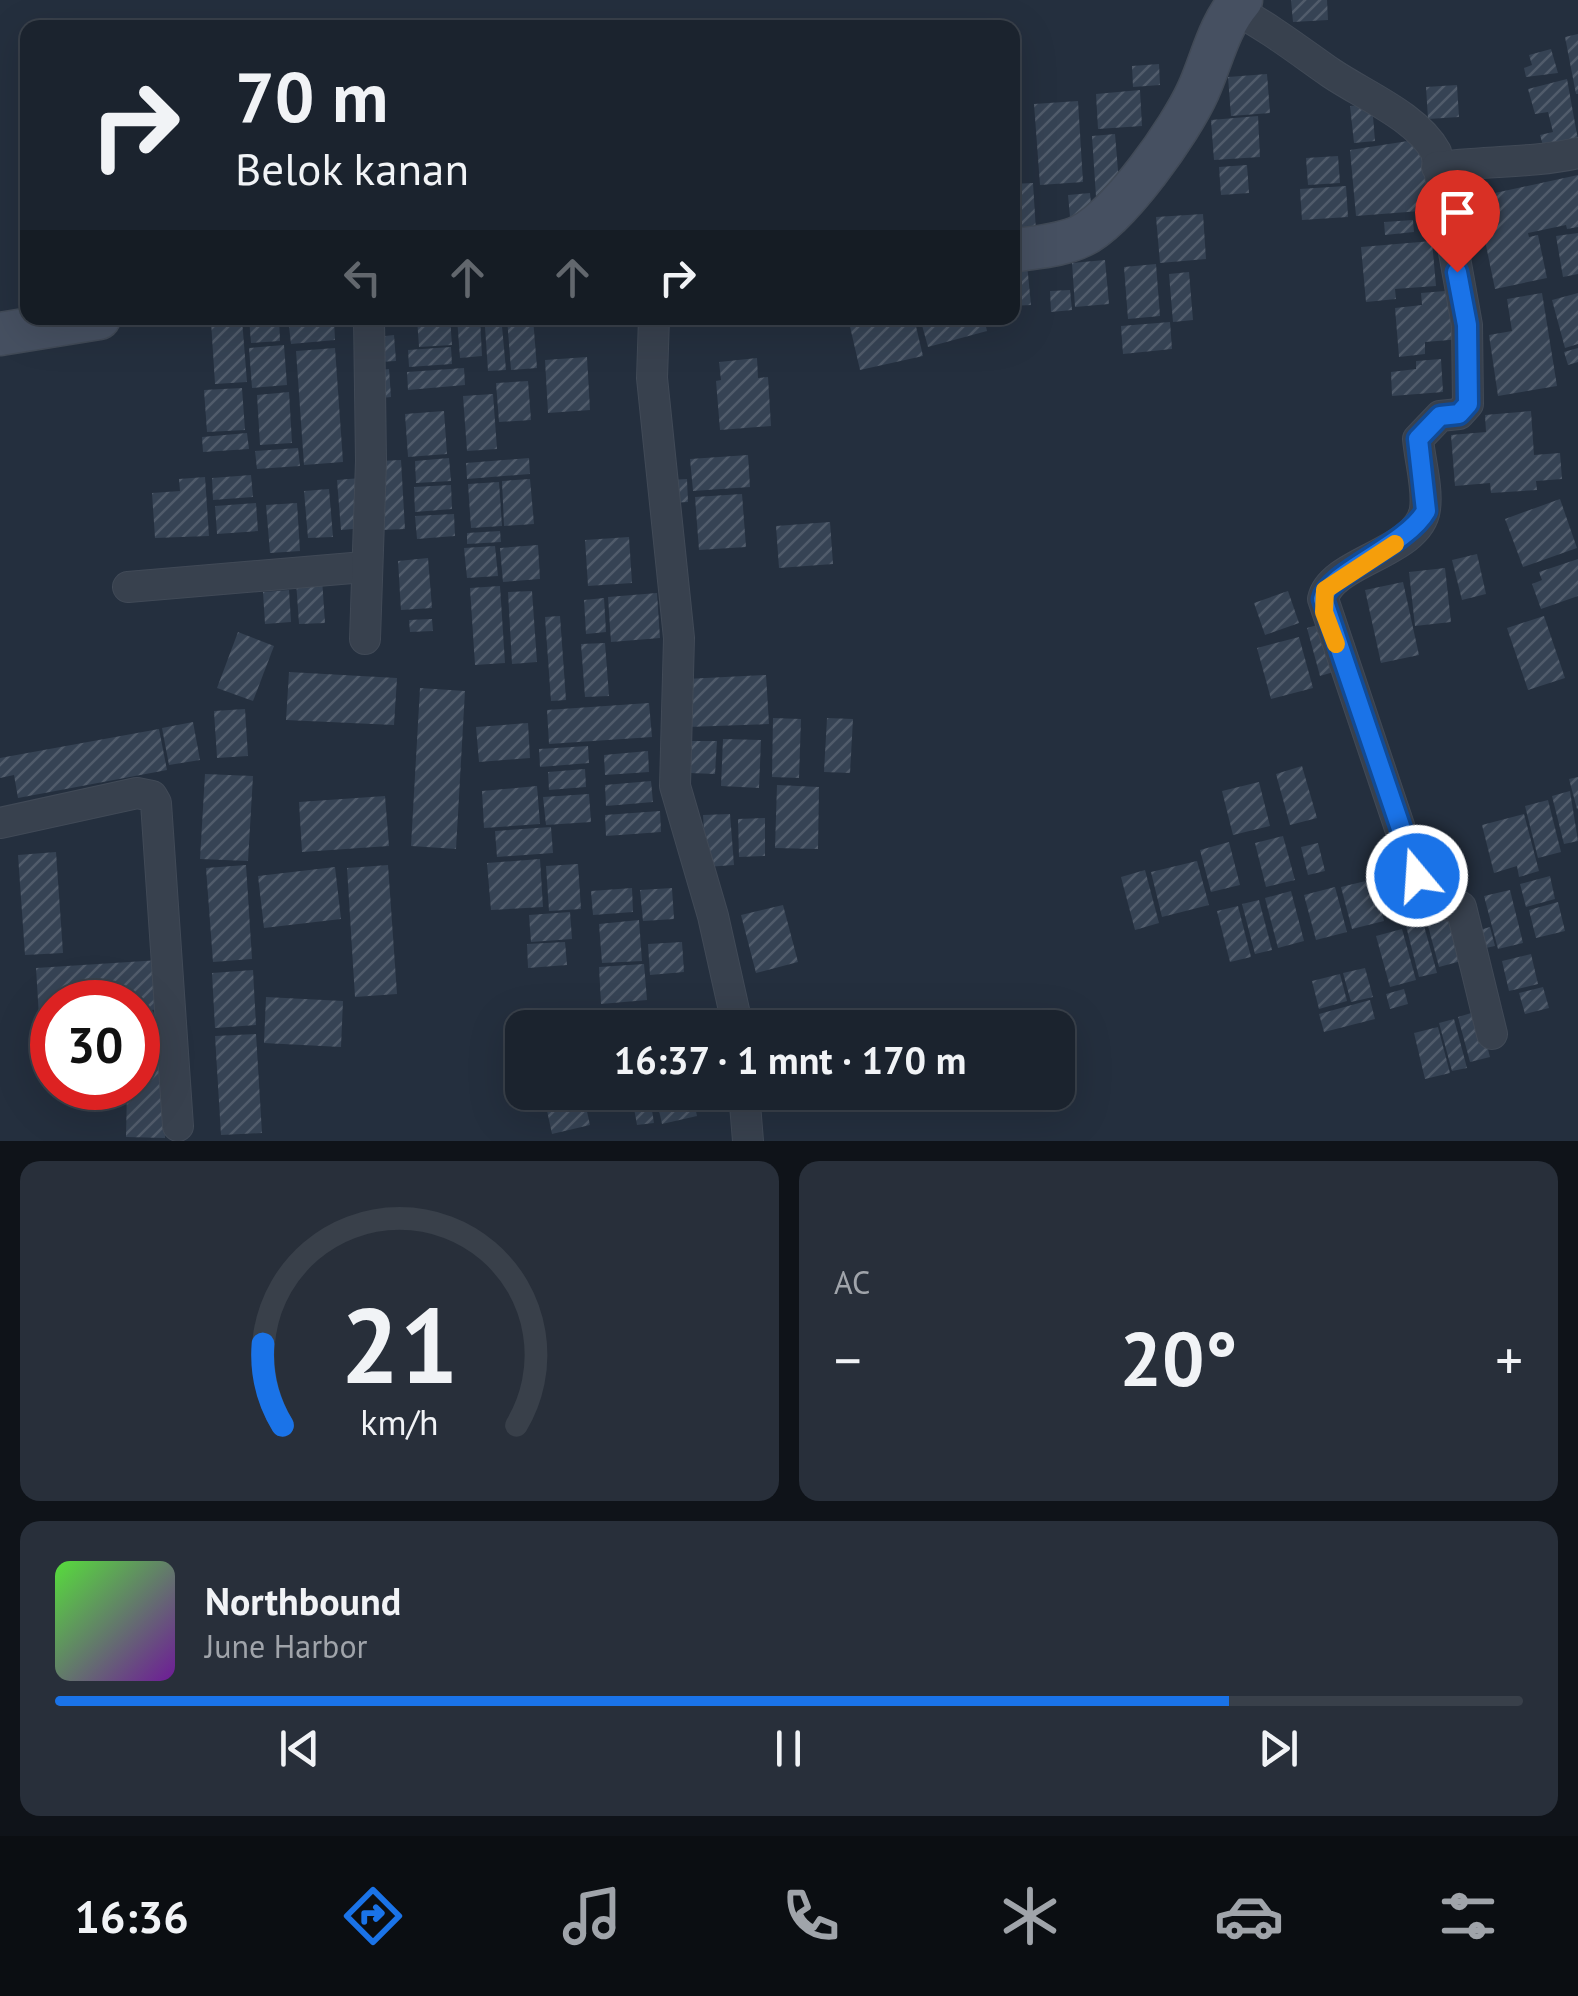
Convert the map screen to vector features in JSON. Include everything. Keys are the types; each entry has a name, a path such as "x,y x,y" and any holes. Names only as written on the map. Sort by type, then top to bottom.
{"street":[{"path":"1020,249 1082,236 1110,212 1158,155 1198,93 1212,48 1237,4 1305,50 1330,72 1420,130 1436,152 1467,325 1468,404 1459,414 1440,416 1418,439 1426,511 1417,527 1334,582 1323,599 1425,902 1462,907 1492,1034"},
{"path":"1437,167 1514,158 1543,162 1578,154"},
{"path":"0,334 56,325"},
{"path":"365,639 364,567 371,462 369,325"},
{"path":"654,325 652,378 679,638 674,786 713,916 734,1010"},
{"path":"128,587 364,567"},
{"path":"0,823 137,793 152,796 156,803 178,1126"},
{"path":"745,1110 748,1141"}],"building":[{"path":"1291,0 1327,0 1328,20 1293,22"},
{"path":"1578,34 1578,94 1576,94 1565,37"},
{"path":"1551,49 1558,73 1526,77 1524,68 1532,65 1529,55"},
{"path":"1159,64 1160,85 1133,87 1132,66"},
{"path":"1267,74 1270,113 1231,116 1228,77"},
{"path":"1567,79 1578,140 1544,149 1540,135 1553,132 1548,112 1535,114 1528,89"},
{"path":"1457,85 1459,117 1428,119 1426,87"},
{"path":"1140,90 1142,126 1098,129 1096,94"},
{"path":"1078,101 1083,182 1040,185 1034,104"},
{"path":"1372,104 1375,141 1354,143 1350,106"},
{"path":"1258,116 1260,157 1214,160 1211,120"},
{"path":"1115,134 1120,195 1096,197 1092,136"},
{"path":"1421,139 1433,210 1356,216 1350,150"},
{"path":"1338,156 1340,183 1308,185 1306,158"},
{"path":"1247,165 1249,193 1221,195 1219,167"},
{"path":"1578,175 1578,227 1567,229 1566,225 1528,233 1529,237 1538,235 1547,278 1495,289 1476,197"},
{"path":"1033,183 1036,231 1020,232 1020,184"},
{"path":"1346,186 1348,217 1302,220 1300,189"},
{"path":"1090,193 1093,226 1071,228 1068,195"},
{"path":"1203,214 1206,259 1160,263 1156,217"},
{"path":"1413,220 1414,232 1385,235 1384,222"},
{"path":"1578,233 1578,274 1563,277 1556,236"},
{"path":"1432,241 1436,286 1395,289 1396,299 1366,302 1361,247"},
{"path":"1105,260 1109,304 1075,307 1072,263"},
{"path":"1020,264 1027,264 1031,305 1020,306"},
{"path":"1156,264 1160,316 1128,319 1124,267"},
{"path":"1189,272 1193,320 1173,322 1169,274"},
{"path":"1070,290 1072,310 1051,312 1050,291"},
{"path":"1457,290 1461,339 1425,342 1425,354 1399,357 1395,308 1422,305 1421,293"},
{"path":"1542,293 1557,386 1498,396 1489,335 1512,331 1507,299"},
{"path":"1578,293 1578,344 1565,348 1552,300"},
{"path":"1170,322 1172,349 1123,354 1121,326"},
{"path":"211,325 242,325 247,382 215,384"},
{"path":"250,325 279,325 280,341 251,343"},
{"path":"289,325 334,325 335,340 291,344"},
{"path":"417,325 451,325 452,345 419,347"},
{"path":"458,325 480,325 482,356 460,358"},
{"path":"508,325 534,325 537,368 511,370"},
{"path":"850,325 916,325 923,356 860,370"},
{"path":"922,325 986,325 987,331 928,347"},
{"path":"502,326 506,370 488,371 485,327"},
{"path":"394,335 396,361 377,362 376,337"},
{"path":"284,345 287,385 252,388 249,348"},
{"path":"451,347 452,364 409,367 408,350"},
{"path":"335,348 343,462 304,465 296,351"},
{"path":"1578,348 1578,362 1568,365 1564,352"},
{"path":"587,357 590,410 548,413 545,360"},
{"path":"757,358 758,378 768,377 771,426 720,430 716,381 721,380 719,362"},
{"path":"1441,359 1443,392 1392,396 1391,372 1416,369 1416,361"},
{"path":"464,368 465,385 408,390 407,372"},
{"path":"389,369 391,397 372,399 370,371"},
{"path":"528,381 531,420 499,422 496,383"},
{"path":"242,388 245,430 207,432 204,390"},
{"path":"289,392 292,443 260,445 257,395"},
{"path":"493,394 497,449 467,451 463,396"},
{"path":"444,411 447,454 408,457 405,414"},
{"path":"1531,411 1534,455 1560,453 1562,479 1536,481 1537,490 1491,493 1490,483 1455,486 1451,435 1486,432 1485,415"},
{"path":"247,433 249,449 203,452 202,437"},
{"path":"298,448 300,466 257,469 255,451"},
{"path":"748,455 750,487 693,491 690,459"},
{"path":"449,458 451,481 416,483 415,461"},
{"path":"529,458 530,474 467,479 466,463"},
{"path":"401,460 405,529 382,530 378,461"},
{"path":"251,475 253,497 213,500 212,478"},
{"path":"205,477 209,536 155,538 152,493 180,491 179,479"},
{"path":"361,478 365,528 341,530 337,480"},
{"path":"530,479 534,524 504,526 502,481"},
{"path":"687,479 688,502 669,503 668,480"},
{"path":"499,482 502,526 471,528 468,484"},
{"path":"451,485 452,509 415,512 414,487"},
{"path":"329,489 333,537 308,538 304,491"},
{"path":"742,494 746,547 699,550 695,497"},
{"path":"1560,499 1577,548 1523,567 1505,519"},
{"path":"256,503 258,531 217,534 215,506"},
{"path":"297,503 300,551 270,553 266,505"},
{"path":"454,514 455,536 417,539 415,516"},
{"path":"830,522 833,564 779,568 776,526"},
{"path":"500,531 501,542 467,544 467,533"},
{"path":"629,537 632,583 588,586 585,540"},
{"path":"538,545 540,579 503,582 500,548"},
{"path":"495,546 498,576 467,578 464,548"},
{"path":"1477,554 1486,594 1462,600 1452,560"},
{"path":"428,558 432,608 401,610 398,561"},
{"path":"1578,559 1578,596 1541,609 1532,584 1542,580 1539,572"},
{"path":"1445,568 1451,622 1415,626 1409,572"},
{"path":"322,579 325,623 299,624 296,581"},
{"path":"1403,582 1419,655 1381,663 1365,590"},
{"path":"500,586 505,663 475,665 470,588"},
{"path":"289,590 291,622 265,624 263,592"},
{"path":"532,591 537,662 512,664 508,592"},
{"path":"1288,591 1299,623 1265,635 1254,603"},
{"path":"657,593 660,638 611,642 608,597"},
{"path":"604,598 606,632 586,634 584,600"},
{"path":"560,616 566,700 551,701 545,617"},
{"path":"1544,616 1565,678 1528,690 1507,628"},
{"path":"432,619 433,631 410,632 409,620"},
{"path":"1324,623 1337,671 1320,676 1307,628"},
{"path":"238,632 274,646 253,701 217,688"},
{"path":"1299,637 1313,688 1271,699 1257,648"},
{"path":"605,643 609,696 585,697 581,644"},
{"path":"289,672 397,678 394,725 286,720"},
{"path":"766,675 769,724 688,727 686,679"},
{"path":"420,688 465,691 456,849 411,846"},
{"path":"649,703 652,737 549,744 547,710"},
{"path":"245,709 248,756 217,758 214,711"},
{"path":"773,718 801,719 799,778 772,777"},
{"path":"827,718 853,719 850,773 824,772"},
{"path":"193,722 200,760 169,765 162,728"},
{"path":"528,723 530,758 479,762 476,727"},
{"path":"159,729 167,770 18,798 14,775 0,778 0,758"},
{"path":"723,739 761,740 759,788 721,786"},
{"path":"692,741 717,741 715,774 690,773"},
{"path":"588,746 589,763 540,767 539,749"},
{"path":"648,751 649,772 605,775 604,755"},
{"path":"1302,766 1317,818 1290,825 1276,774"},
{"path":"585,769 586,787 549,790 548,772"},
{"path":"205,774 253,776 248,861 200,859"},
{"path":"1578,777 1578,808 1577,809 1569,779"},
{"path":"651,781 653,802 606,806 605,785"},
{"path":"1259,782 1270,826 1233,835 1222,791"},
{"path":"777,785 819,787 818,849 775,848"},
{"path":"537,786 540,824 484,828 482,791"},
{"path":"1570,791 1578,841 1564,844 1552,796"},
{"path":"589,794 591,822 546,825 543,797"},
{"path":"385,796 389,846 302,852 299,802"},
{"path":"1548,800 1561,852 1538,858 1525,806"},
{"path":"660,811 661,832 606,836 605,815"},
{"path":"730,814 734,865 706,867 703,815"},
{"path":"1524,814 1539,871 1519,877 1517,866 1494,873 1482,825"},
{"path":"765,818 765,856 739,857 738,819"},
{"path":"551,827 553,853 497,857 495,831"},
{"path":"1283,836 1295,880 1266,887 1255,843"},
{"path":"1229,842 1240,885 1211,892 1200,850"},
{"path":"1318,843 1325,871 1308,875 1301,847"},
{"path":"1456,844 1466,882 1432,891 1423,853"},
{"path":"56,852 63,953 25,955 18,855"},
{"path":"540,859 543,907 491,910 487,863"},
{"path":"1197,861 1209,905 1162,917 1151,872"},
{"path":"578,864 581,909 549,911 546,866"},
{"path":"246,865 252,959 213,962 206,868"},
{"path":"388,865 397,994 355,997 347,868"},
{"path":"335,867 341,919 264,928 258,876"},
{"path":"1145,870 1159,923 1135,930 1121,877"},
{"path":"1550,876 1555,899 1526,907 1520,884"},
{"path":"1374,879 1384,921 1352,929 1341,887"},
{"path":"1335,887 1347,932 1316,940 1304,895"},
{"path":"632,888 633,912 593,915 591,891"},
{"path":"672,888 674,919 643,921 640,890"},
{"path":"1510,890 1523,943 1498,949 1484,896"},
{"path":"1291,891 1304,941 1278,948 1265,898"},
{"path":"1259,900 1272,950 1255,954 1242,904"},
{"path":"1558,902 1565,931 1536,938 1529,910"},
{"path":"783,905 798,962 756,973 741,915"},
{"path":"1238,906 1251,957 1230,962 1217,911"},
{"path":"570,912 572,939 531,942 529,915"},
{"path":"1453,915 1465,960 1439,967 1427,922"},
{"path":"639,920 642,961 602,963 599,924"},
{"path":"1423,922 1437,973 1419,977 1406,926"},
{"path":"1490,927 1495,946 1481,949 1476,931"},
{"path":"1402,929 1416,980 1390,987 1376,936"},
{"path":"565,942 567,965 528,968 527,944"},
{"path":"682,942 684,972 650,975 648,944"},
{"path":"1531,954 1538,984 1509,991 1502,961"},
{"path":"160,960 163,1009 160,1009 160,980 37,980 36,968"},
{"path":"644,964 647,1000 601,1004 599,967"},
{"path":"1365,968 1373,997 1351,1002 1343,973"},
{"path":"253,970 256,1025 215,1028 212,973"},
{"path":"1340,974 1347,1001 1319,1009 1312,981"},
{"path":"1543,987 1549,1008 1525,1014 1519,993"},
{"path":"1404,989 1408,1004 1390,1009 1386,994"},
{"path":"266,997 343,1001 341,1047 264,1043"},
{"path":"1370,1000 1375,1019 1324,1032 1319,1014"},
{"path":"1478,1011 1490,1057 1470,1062 1458,1017"},
{"path":"160,1019 168,1019 165,1138 126,1137 127,1110 160,1110"},
{"path":"1454,1019 1467,1068 1452,1071 1439,1023"},
{"path":"1438,1027 1450,1073 1425,1079 1414,1033"},
{"path":"256,1034 262,1133 221,1135 215,1036"},
{"path":"547,1110 587,1110 590,1125 552,1134"},
{"path":"634,1110 652,1110 654,1123 637,1125"},
{"path":"659,1110 696,1110 697,1116 662,1124"}],"slow traffic":[{"path":"1336,644 1324,612 1325,590 1395,544"}],"route":[{"path":"1417,876 1324,612 1323,599 1325,590 1334,582 1406,537 1426,511 1418,439 1440,416 1459,414 1468,404 1467,325 1457,272"}]}
